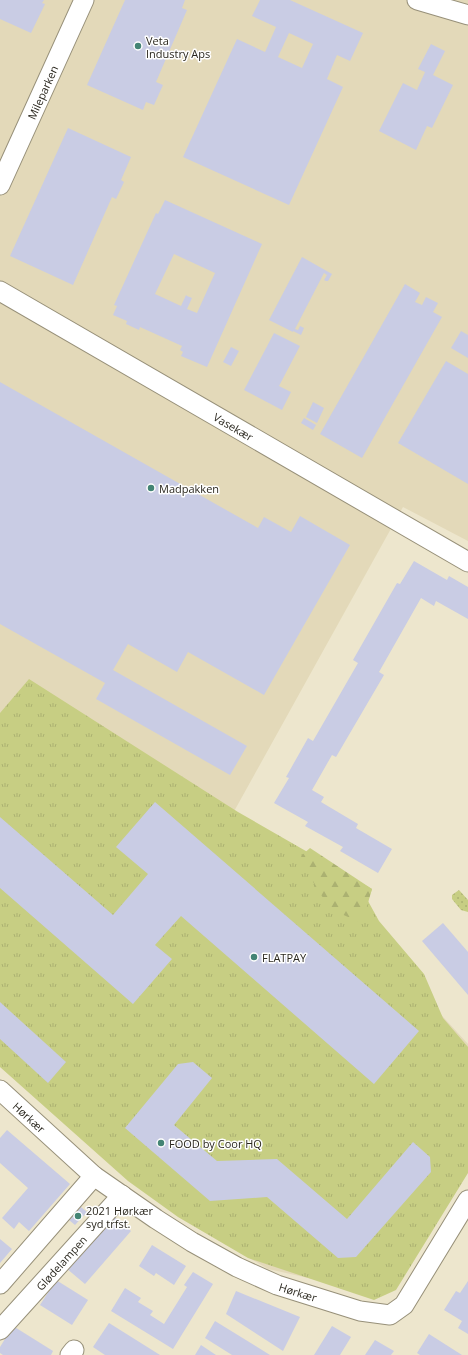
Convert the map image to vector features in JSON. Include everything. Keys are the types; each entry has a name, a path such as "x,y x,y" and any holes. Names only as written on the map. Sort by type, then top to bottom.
{"street":[{"name":"Mileparken","path":"0,185 84,0"},
{"path":"417,0 468,15"},
{"name":"Vasekær","path":"0,291 468,562"},
{"name":"Hørkær","path":"0,1090 94,1176 192,1242 237,1267 277,1285 360,1311 390,1315 404,1305 462,1221 468,1200"},
{"path":"0,1284 94,1176"},
{"name":"Glødelampen","path":"0,1330 122,1196"}],"shaded area":[{"path":"0,0 468,0 468,541 403,507 232,815 399,969 468,1044 468,1166 385,1295 268,1269 204,1231 0,1065"}],"green space":[{"path":"29,679 238,812 372,889 368,901 379,921 424,974 443,1018 468,1047 468,1173 396,1290 374,1300 248,1258 178,1217 128,1181 0,1067 0,713"},
{"path":"310,848 372,889 362,923 332,910 316,888 301,856"},
{"path":"459,890 468,900 468,912 461,910 452,899 452,895"}],"building":[{"path":"0,0 44,0 42,3 45,4 31,33 0,19"},
{"name":"Veta Industry Aps","path":"125,0 185,0 182,8 187,10 156,82 163,85 154,105 146,102 143,110 87,85"},
{"path":"260,0 290,0 363,33 350,61 337,55 327,79 343,87 289,205 183,157 237,39 265,52 266,50 276,27 252,16","holes":["289,33 313,44 302,68 278,57"]},
{"path":"431,44 445,51 433,75 453,85 432,128 427,126 416,150 379,131 403,83 417,90 425,72 418,69"},
{"path":"68,128 131,157 121,180 124,182 116,199 112,197 73,285 10,256"},
{"path":"165,200 262,244 207,367 181,356 183,352 180,350 182,346 140,327 139,330 126,324 127,321 113,315 117,306 114,305 156,213 158,214","holes":["174,254 215,273 197,313 187,309 192,298 186,295 181,306 155,294"]},
{"path":"302,257 332,274 328,281 326,281 324,280 327,275 324,273 295,329 298,330 300,326 304,328 301,335 269,320"},
{"path":"405,284 420,293 415,302 422,305 426,297 438,303 433,312 442,317 362,458 320,434"},
{"path":"461,331 468,335 468,358 451,348"},
{"path":"274,333 300,346 279,386 291,392 282,410 244,390"},
{"path":"231,347 239,351 231,366 223,362"},
{"path":"446,361 468,374 468,484 398,443"},
{"path":"0,382 258,528 264,517 291,532 300,516 350,545 264,695 188,652 177,672 128,644 113,670 247,746 230,775 96,699 105,683 0,624"},
{"path":"313,402 324,408 317,423 306,417"},
{"path":"304,418 316,425 313,430 301,423"},
{"path":"414,561 447,580 449,576 468,587 468,619 436,601 434,606 421,598 379,672 384,675 336,757 332,755 312,790 324,797 321,802 358,824 356,828 392,849 378,873 340,851 343,847 305,826 308,822 274,803 289,778 286,777 308,738 313,741 358,663 353,660 397,583 400,584"},
{"path":"155,802 419,1031 374,1084 181,916 155,945 172,959 133,1004 0,888 0,817 113,915 148,874 116,847"},
{"path":"443,923 468,952 468,995 422,941"},
{"path":"0,1002 66,1062 48,1083 0,1039"},
{"path":"193,1062 212,1078 174,1125 217,1161 277,1159 347,1219 413,1142 430,1157 431,1172 356,1257 338,1258 267,1197 210,1201 125,1128 178,1064"},
{"path":"7,1130 70,1184 29,1231 19,1222 14,1229 2,1218 28,1188 0,1163 0,1138"},
{"name":"2021 Hørkær syd trfst.","path":"81,1207 87,1212 75,1225 69,1220"},
{"path":"112,1215 131,1231 85,1284 66,1268"},
{"path":"0,1239 12,1249 0,1263"},
{"path":"152,1245 186,1266 174,1285 156,1273 154,1276 139,1266"},
{"path":"193,1272 213,1284 173,1349 111,1311 125,1288 141,1298 138,1302 153,1311 150,1315 164,1324 187,1287 184,1285"},
{"path":"56,1280 88,1300 72,1325 40,1305"},
{"path":"468,1281 468,1334 458,1328 462,1321 444,1310 456,1291 460,1293"},
{"path":"236,1291 300,1317 283,1351 226,1314"},
{"path":"215,1321 270,1355 232,1355 205,1338"},
{"path":"109,1323 160,1355 105,1355 93,1347"},
{"path":"13,1326 53,1351 51,1355 3,1355 0,1353 0,1347"},
{"path":"332,1326 351,1337 340,1355 314,1355"},
{"path":"429,1334 462,1355 420,1355 417,1353"},
{"path":"375,1340 394,1351 391,1355 365,1355"},
{"path":"201,1345 216,1355 195,1355"}],"place":[{"name":"Veta Industry Aps","path":"138,46"},
{"name":"Madpakken","path":"151,488"},
{"name":"FLATPAY","path":"254,957"},
{"name":"FOOD by Coor HQ","path":"161,1143"},
{"name":"2021 Hørkær syd trfst.","path":"78,1216"}]}
